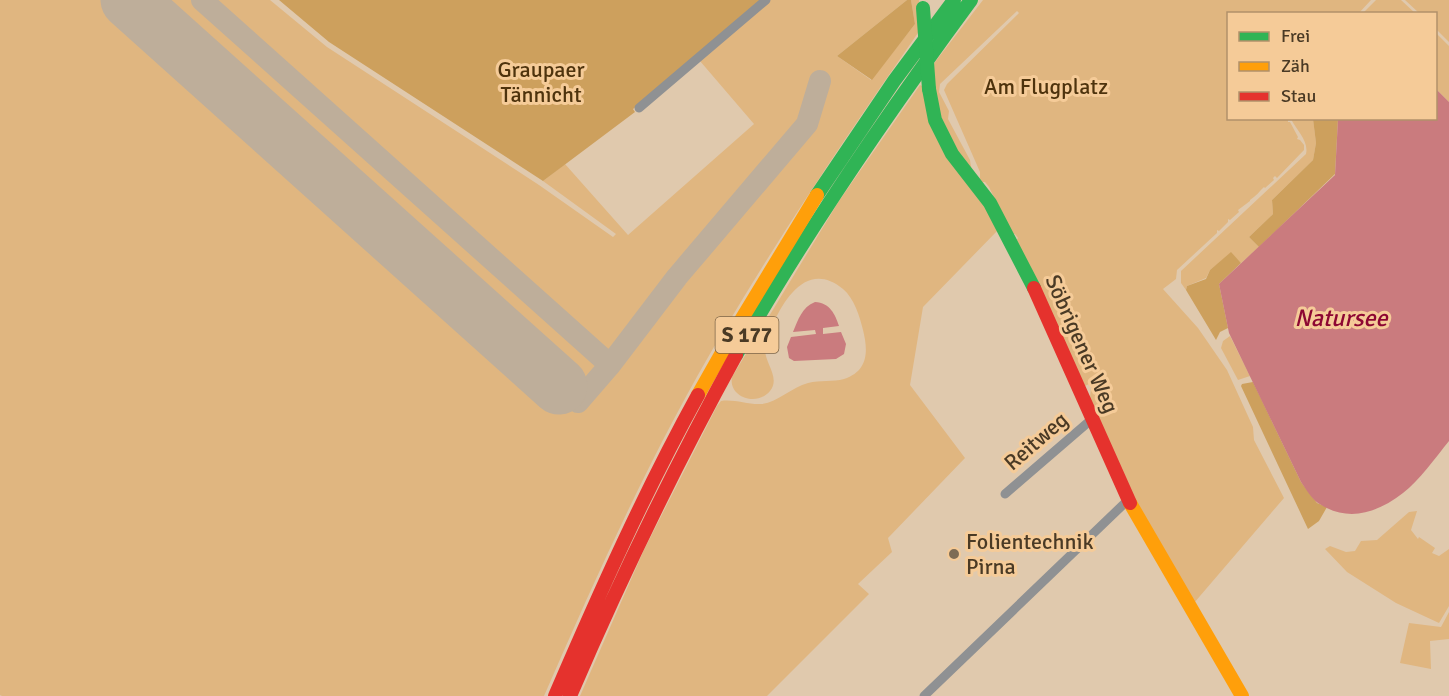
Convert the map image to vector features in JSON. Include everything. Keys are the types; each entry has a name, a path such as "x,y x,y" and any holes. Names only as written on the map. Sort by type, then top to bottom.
{"main road":[{"name":"S 177","path":"555,696 629,528 675,437 746,309 819,190 903,68 954,0"},
{"name":"S 177","path":"570,696 642,533 688,441 755,321 831,196 914,76 971,0"},
{"name":"Söbrigener Weg","path":"923,4 929,89 933,112 943,138 961,168 990,202 1003,224 1053,329 1128,500 1242,696"}],"street":[{"path":"639,108 766,0"},
{"name":"Reitweg","path":"1005,494 1092,419"},
{"path":"924,696 1128,500"}],"green space":[{"path":"0,0 270,0 327,47 539,185 613,237 616,234 543,181 565,164 628,235 754,124 700,61 769,0 907,0 837,56 871,80 915,24 911,0 919,0 920,30 795,216 747,292 674,418 628,510 544,696 2,696 0,695"},
{"name":"Graupaer Tännicht","path":"279,0 761,0 696,58 633,109 635,112 543,181 329,42"},
{"path":"907,0 911,0 915,24 872,80 837,56"},
{"name":"Am Flugplatz","path":"983,0 1371,0 1360,12 1227,12 1227,120 1288,120 1297,139 1304,145 1304,150 1277,178 1275,176 1274,180 1238,210 1239,212 1230,220 1228,219 1219,231 1217,230 1217,233 1177,270 1176,279 1163,289 1198,328 1227,370 1253,427 1254,440 1284,498 1194,603 1124,484 1090,398 1091,386 1089,384 1085,386 1016,241 1018,238 1012,234 989,187 985,182 980,182 980,172 944,90 947,84 1019,13 1017,11 940,84 939,92 949,111 948,119 970,160 972,172 969,174 939,120 932,66"},
{"path":"1376,0 1401,0 1414,12 1364,12"},
{"path":"1405,0 1449,0 1449,42 1437,30 1437,12 1418,12"},
{"path":"1437,34 1449,46 1449,102 1437,90"},
{"path":"920,85 924,87 926,104 1000,228 923,307 910,385 965,458 888,538 892,552 858,584 869,594 767,696 580,696 643,552 721,401 768,403 808,383 844,379 858,371 862,365 866,352 865,338 850,297 843,289 831,282 820,279 810,280 793,292 786,301 767,338 765,354 774,380 770,391 758,398 745,398 734,390 732,384 732,377 839,201"},
{"path":"1292,120 1313,120 1316,143 1313,160 1272,200 1273,214 1249,237 1259,247 1241,263 1231,253 1210,270 1206,278 1187,286 1186,290 1181,283 1181,271 1306,154 1304,140"},
{"path":"1313,120 1338,120 1335,174 1259,247 1249,237 1273,214 1272,200 1313,160 1316,143"},
{"path":"1231,252 1241,263 1219,284 1228,328 1220,332 1216,340 1186,290 1187,286 1206,279 1210,270"},
{"path":"1230,336 1250,376 1238,380 1221,348 1223,341"},
{"path":"1253,382 1301,482 1317,503 1327,507 1319,521 1308,529 1241,386"},
{"path":"1417,511 1411,530 1418,539 1419,537 1435,548 1432,553 1439,556 1449,549 1449,606 1439,623 1396,603 1347,572 1325,549 1330,546 1346,552 1355,551 1361,541 1377,540 1409,512"},
{"path":"1449,612 1449,639 1430,641 1431,669 1400,663 1409,623 1441,627"}],"water":[{"name":"Natursee","path":"1437,90 1449,102 1449,441 1403,493 1383,506 1351,514 1340,513 1318,503 1301,482 1229,333 1219,284 1335,175 1338,120 1437,120"},
{"path":"815,302 825,304 834,313 839,326 823,328 823,334 841,332 846,344 844,354 836,359 794,361 789,358 787,347 791,337 816,334 815,330 793,332 804,311"}],"taxiway":[{"path":"202,0 610,365 578,402 559,386"},
{"path":"610,365 677,277 807,124 820,81"}],"runway":[{"path":"129,0 559,386"}],"traffic: fast":[{"path":"817,195 894,81 954,0"},
{"path":"736,355 790,263 848,174 971,0"},
{"path":"923,8 929,89"},
{"path":"929,89 935,120 952,154 990,203 1034,288"}],"traffic: slow":[{"path":"698,395 817,195"},
{"path":"1130,503 1242,696"}],"traffic: jam":[{"path":"1034,288 1130,503"},
{"path":"570,696 649,523 736,355"},
{"path":"555,696 623,544 698,395"}],"place":[{"name":"Folientechnik Pirna","path":"954,554"}]}
